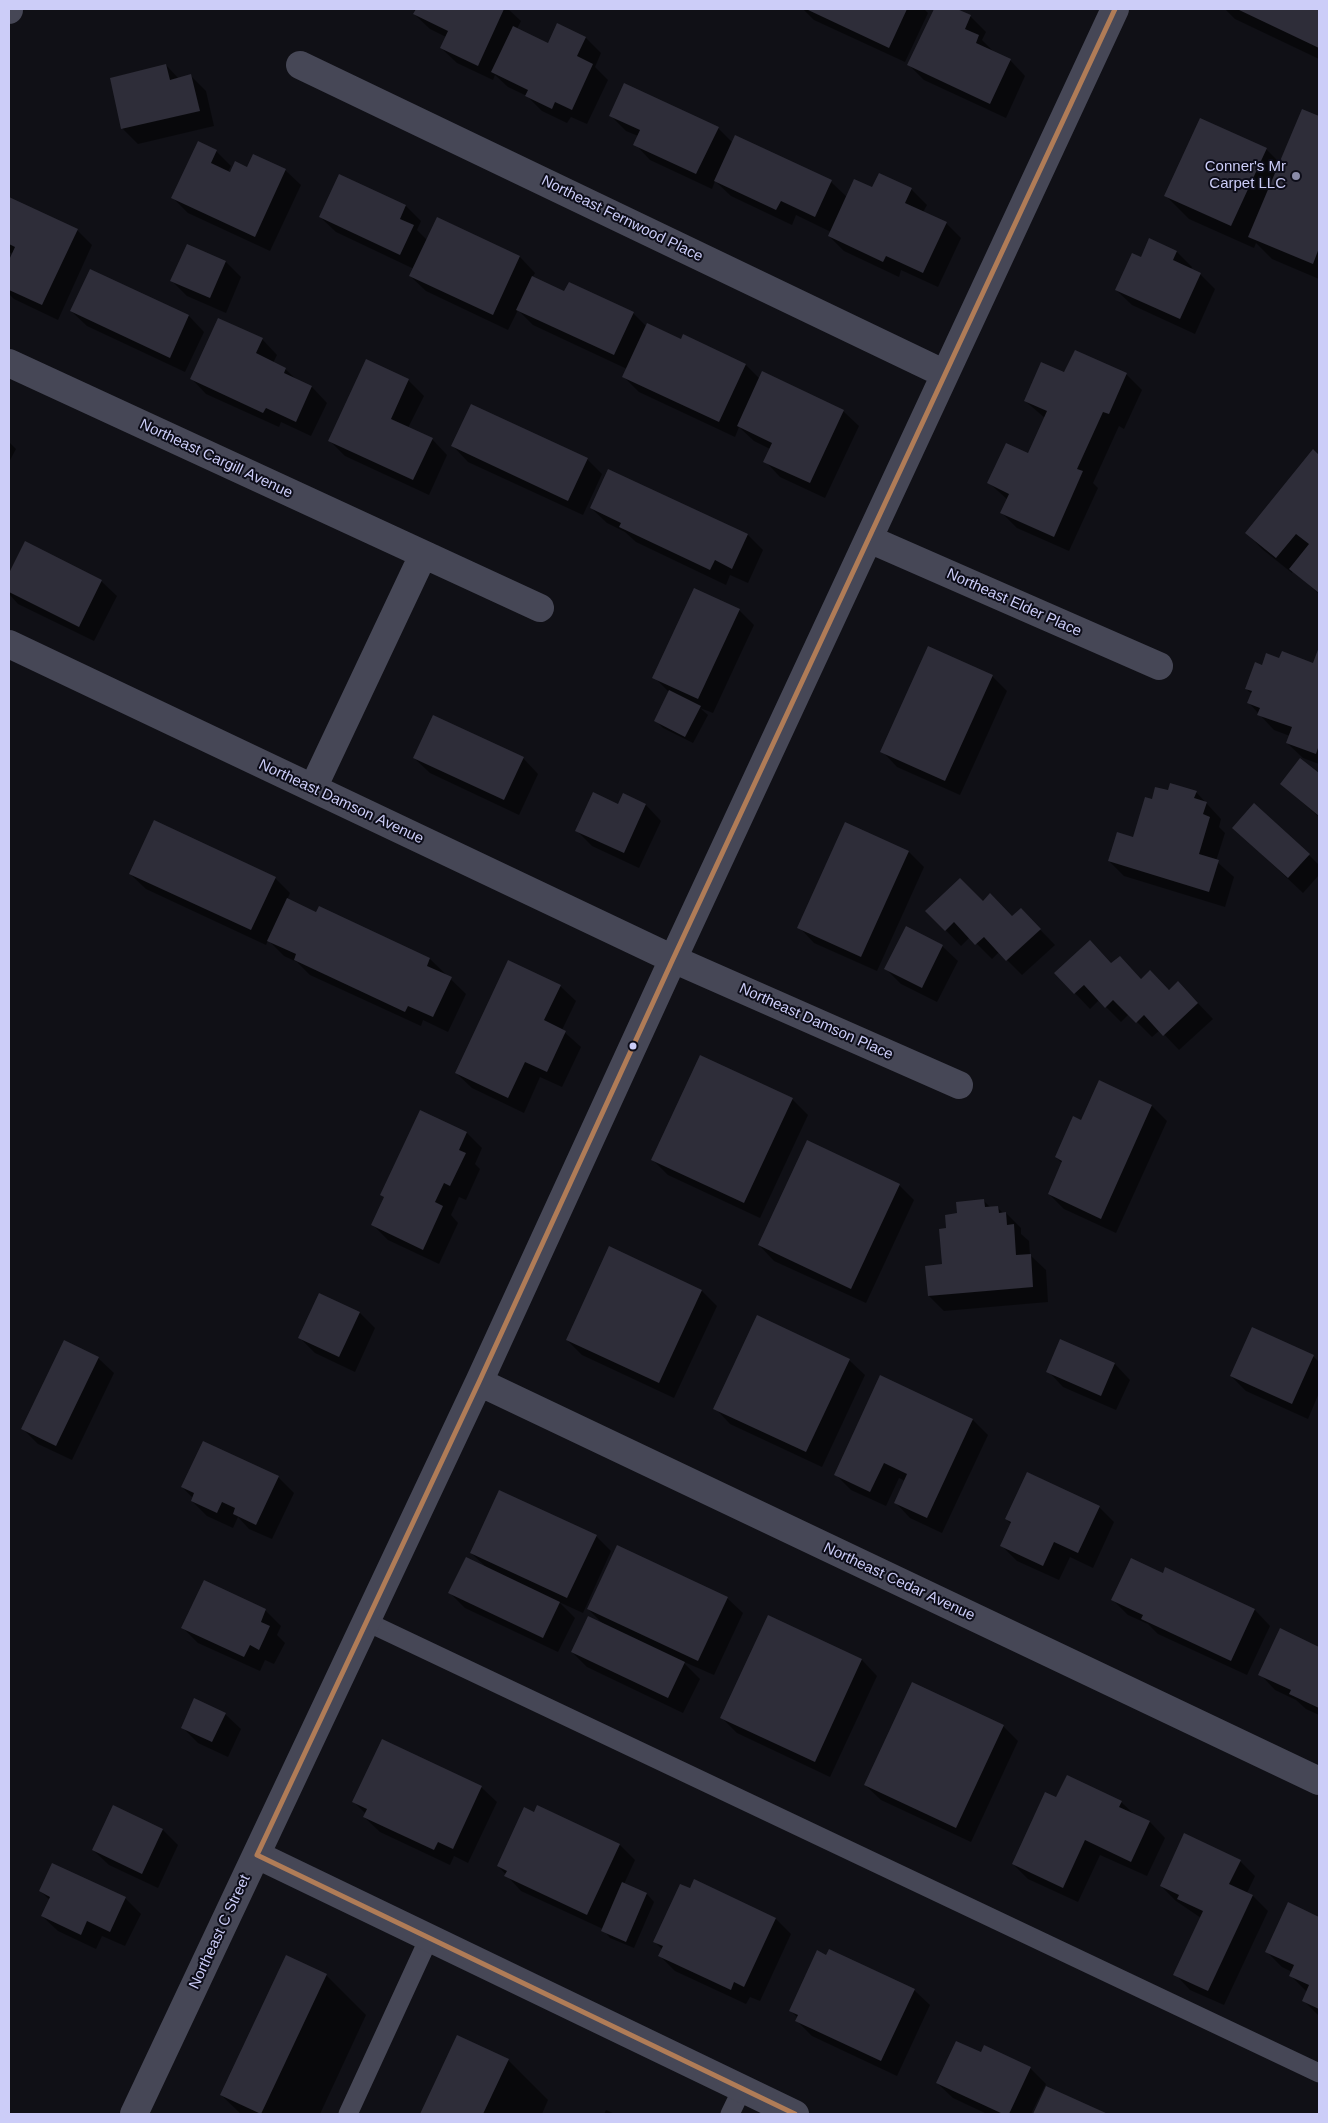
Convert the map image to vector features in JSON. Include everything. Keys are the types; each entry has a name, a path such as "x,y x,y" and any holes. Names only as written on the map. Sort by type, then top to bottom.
{"street":[{"name":"Northeast C Street","path":"136,2114 479,1382 1115,9"},
{"name":"Northeast Fernwood Place","path":"300,65 945,374"},
{"name":"Northeast Cargill Avenue","path":"9,363 423,556 540,608"},
{"name":"Northeast Elder Place","path":"869,539 1159,666"},
{"path":"313,788 423,556"},
{"name":"Northeast Damson Avenue","path":"9,644 673,960"},
{"name":"Northeast Damson Place","path":"673,960 959,1086"},
{"name":"Northeast Cedar Avenue","path":"479,1382 1319,1781"},
{"path":"257,1855 795,2114"}],"lane":[{"path":"366,1622 1319,2073"},
{"path":"348,2114 429,1938"},
{"path":"730,2114 742,2089"}],"building":[{"path":"416,9 504,9 478,66 440,48 448,31 413,14"},
{"path":"806,9 907,9 889,48"},
{"path":"934,9 957,9 971,15 965,29 979,35 976,43 1011,59 990,104 907,65"},
{"path":"1237,9 1319,9 1319,48"},
{"path":"557,23 586,37 577,56 593,64 572,110 555,102 552,109 525,96 528,90 491,72 513,26 548,43"},
{"path":"166,64 170,80 191,74 200,111 121,129 110,78"},
{"path":"624,83 719,127 696,174 633,145 640,130 609,116"},
{"name":"Conner's Mr Carpet LLC","path":"1302,109 1319,116 1319,248 1313,264 1248,237"},
{"path":"1200,118 1267,148 1231,226 1164,196"},
{"path":"735,135 832,180 815,217 781,201 776,210 714,181"},
{"path":"198,141 217,150 211,163 230,172 235,161 247,167 253,154 286,169 255,237 171,198"},
{"path":"879,173 912,188 905,203 947,222 923,273 886,256 883,262 828,236 854,179 872,187"},
{"path":"339,174 406,205 400,219 414,225 400,255 319,217"},
{"path":"9,197 78,229 42,305 9,290 9,260 15,247 9,244"},
{"path":"437,217 520,256 493,315 409,276"},
{"path":"1149,238 1177,251 1173,260 1201,273 1180,319 1115,290 1132,253 1141,257"},
{"path":"187,244 226,261 210,298 170,281"},
{"path":"90,269 189,315 170,358 70,311"},
{"path":"532,276 564,291 569,282 634,312 614,355 516,310"},
{"path":"218,318 263,338 256,353 286,368 284,373 312,386 296,422 266,408 263,413 190,379"},
{"path":"647,323 681,339 683,334 746,364 719,422 622,377"},
{"path":"1075,350 1127,373 1109,414 1103,412 1077,469 1083,471 1054,537 1000,513 1009,494 987,483 1006,443 1028,453 1047,411 1024,401 1041,362 1064,372"},
{"path":"366,359 409,379 391,419 433,438 413,480 328,441"},
{"path":"762,371 844,410 810,483 763,462 772,443 737,426"},
{"path":"471,404 588,458 568,501 451,446"},
{"path":"1313,449 1319,455 1319,593 1289,569 1309,544 1296,534 1276,558 1245,533"},
{"path":"608,469 748,534 732,569 715,560 710,570 619,527 621,523 590,508"},
{"path":"25,541 102,580 79,627 9,592 9,573"},
{"path":"694,588 740,609 698,699 652,678"},
{"path":"928,646 993,675 945,781 880,752"},
{"path":"1319,647 1319,745 1316,754 1286,743 1292,727 1257,715 1260,708 1247,703 1252,691 1245,689 1255,662 1262,665 1266,653 1279,658 1282,651 1313,663"},
{"path":"669,690 701,706 685,737 654,721"},
{"path":"433,715 524,757 504,800 413,758"},
{"path":"1300,758 1319,773 1319,816 1280,784"},
{"path":"1170,783 1197,791 1194,798 1207,802 1203,814 1210,817 1199,854 1219,860 1209,892 1108,861 1117,832 1133,837 1145,797 1152,799 1155,787 1168,790"},
{"path":"593,792 618,804 623,793 646,804 624,853 575,831"},
{"path":"1254,803 1310,854 1288,878 1232,828"},
{"path":"154,820 276,877 251,930 129,874"},
{"path":"845,822 909,851 861,957 797,928"},
{"path":"960,878 983,901 990,893 1012,916 1021,908 1041,929 1006,961 984,937 975,945 954,922 945,931 925,911"},
{"path":"287,898 316,912 319,906 430,958 427,966 452,977 433,1017 408,1006 405,1012 294,960 296,954 267,941"},
{"path":"906,926 943,945 922,988 884,969"},
{"path":"1090,940 1111,963 1120,956 1141,979 1150,970 1169,990 1178,981 1198,1003 1163,1036 1144,1015 1136,1023 1113,1000 1105,1008 1084,985 1074,994 1054,973"},
{"path":"508,960 561,985 544,1020 566,1031 547,1072 525,1062 508,1098 455,1073"},
{"path":"700,1055 793,1098 744,1203 651,1160"},
{"path":"1099,1080 1152,1105 1101,1219 1048,1194 1062,1161 1055,1157 1073,1116 1081,1120"},
{"path":"420,1110 467,1132 459,1150 466,1153 450,1186 444,1183 435,1202 443,1206 423,1250 371,1225 384,1197 380,1195"},
{"path":"807,1140 900,1184 851,1289 758,1245"},
{"path":"984,1199 985,1207 998,1206 999,1213 1006,1212 1007,1225 1014,1224 1016,1255 1031,1254 1033,1287 928,1296 925,1266 942,1264 939,1229 946,1228 945,1215 957,1213 956,1202"},
{"path":"609,1246 702,1290 659,1383 566,1340"},
{"path":"319,1293 360,1312 339,1357 298,1338"},
{"path":"757,1315 850,1359 806,1452 713,1409"},
{"path":"1252,1327 1314,1355 1292,1404 1230,1376"},
{"path":"1060,1339 1115,1363 1101,1396 1046,1372"},
{"path":"64,1340 99,1357 56,1446 21,1429"},
{"path":"880,1375 973,1419 927,1518 894,1503 907,1474 884,1463 870,1492 834,1475"},
{"path":"203,1441 279,1476 256,1525 233,1514 235,1508 222,1502 217,1513 191,1501 194,1493 181,1487"},
{"path":"1027,1472 1100,1506 1078,1553 1054,1542 1043,1566 1000,1546 1011,1522 1005,1519"},
{"path":"499,1490 597,1535 567,1598 470,1553"},
{"path":"617,1545 728,1597 698,1661 587,1609"},
{"path":"466,1557 560,1602 543,1638 448,1593"},
{"path":"1131,1558 1163,1573 1165,1567 1255,1609 1231,1661 1141,1619 1143,1615 1111,1600"},
{"path":"204,1580 266,1609 261,1622 270,1626 259,1650 250,1645 244,1657 181,1628"},
{"path":"768,1615 862,1659 815,1762 720,1718"},
{"path":"588,1616 685,1662 668,1698 571,1652"},
{"path":"1280,1628 1319,1647 1319,1708 1289,1694 1291,1690 1258,1675"},
{"path":"912,1682 1004,1725 956,1828 864,1785"},
{"path":"194,1698 226,1713 212,1742 181,1728"},
{"path":"382,1739 482,1786 453,1849 438,1842 434,1850 363,1817 367,1809 352,1802"},
{"path":"1067,1775 1122,1801 1119,1807 1150,1821 1131,1862 1085,1840 1063,1888 1012,1864 1045,1792 1056,1797"},
{"path":"113,1805 163,1829 142,1874 92,1850"},
{"path":"537,1805 620,1844 587,1915 504,1876 507,1871 497,1866 524,1807 534,1812"},
{"path":"1184,1833 1241,1860 1229,1884 1253,1895 1208,1991 1173,1975 1203,1911 1177,1899 1179,1895 1160,1886"},
{"path":"52,1863 126,1897 110,1932 87,1921 81,1935 41,1916 50,1897 39,1891"},
{"path":"694,1879 776,1918 744,1987 734,1982 731,1990 658,1956 663,1946 653,1942 680,1884 690,1888"},
{"path":"622,1882 647,1893 626,1942 601,1931"},
{"path":"1288,1902 1319,1917 1319,2009 1302,2001 1309,1985 1289,1976 1294,1965 1265,1952"},
{"path":"829,1949 915,1989 881,2061 795,2021 798,2015 789,2011 817,1950 826,1955"},
{"path":"286,1955 327,1974 261,2114 220,2095"},
{"path":"457,2035 509,2059 483,2114 420,2114"},
{"path":"956,2041 981,2052 984,2045 1031,2067 1009,2114 1003,2114 936,2083"},
{"path":"1046,2086 1108,2114 1033,2114"}],"transit line":[{"path":"795,2114 257,1855 479,1382 673,959 1115,9"}],"place":[{"name":"Conner's Mr Carpet LLC","path":"1296,176"}]}
